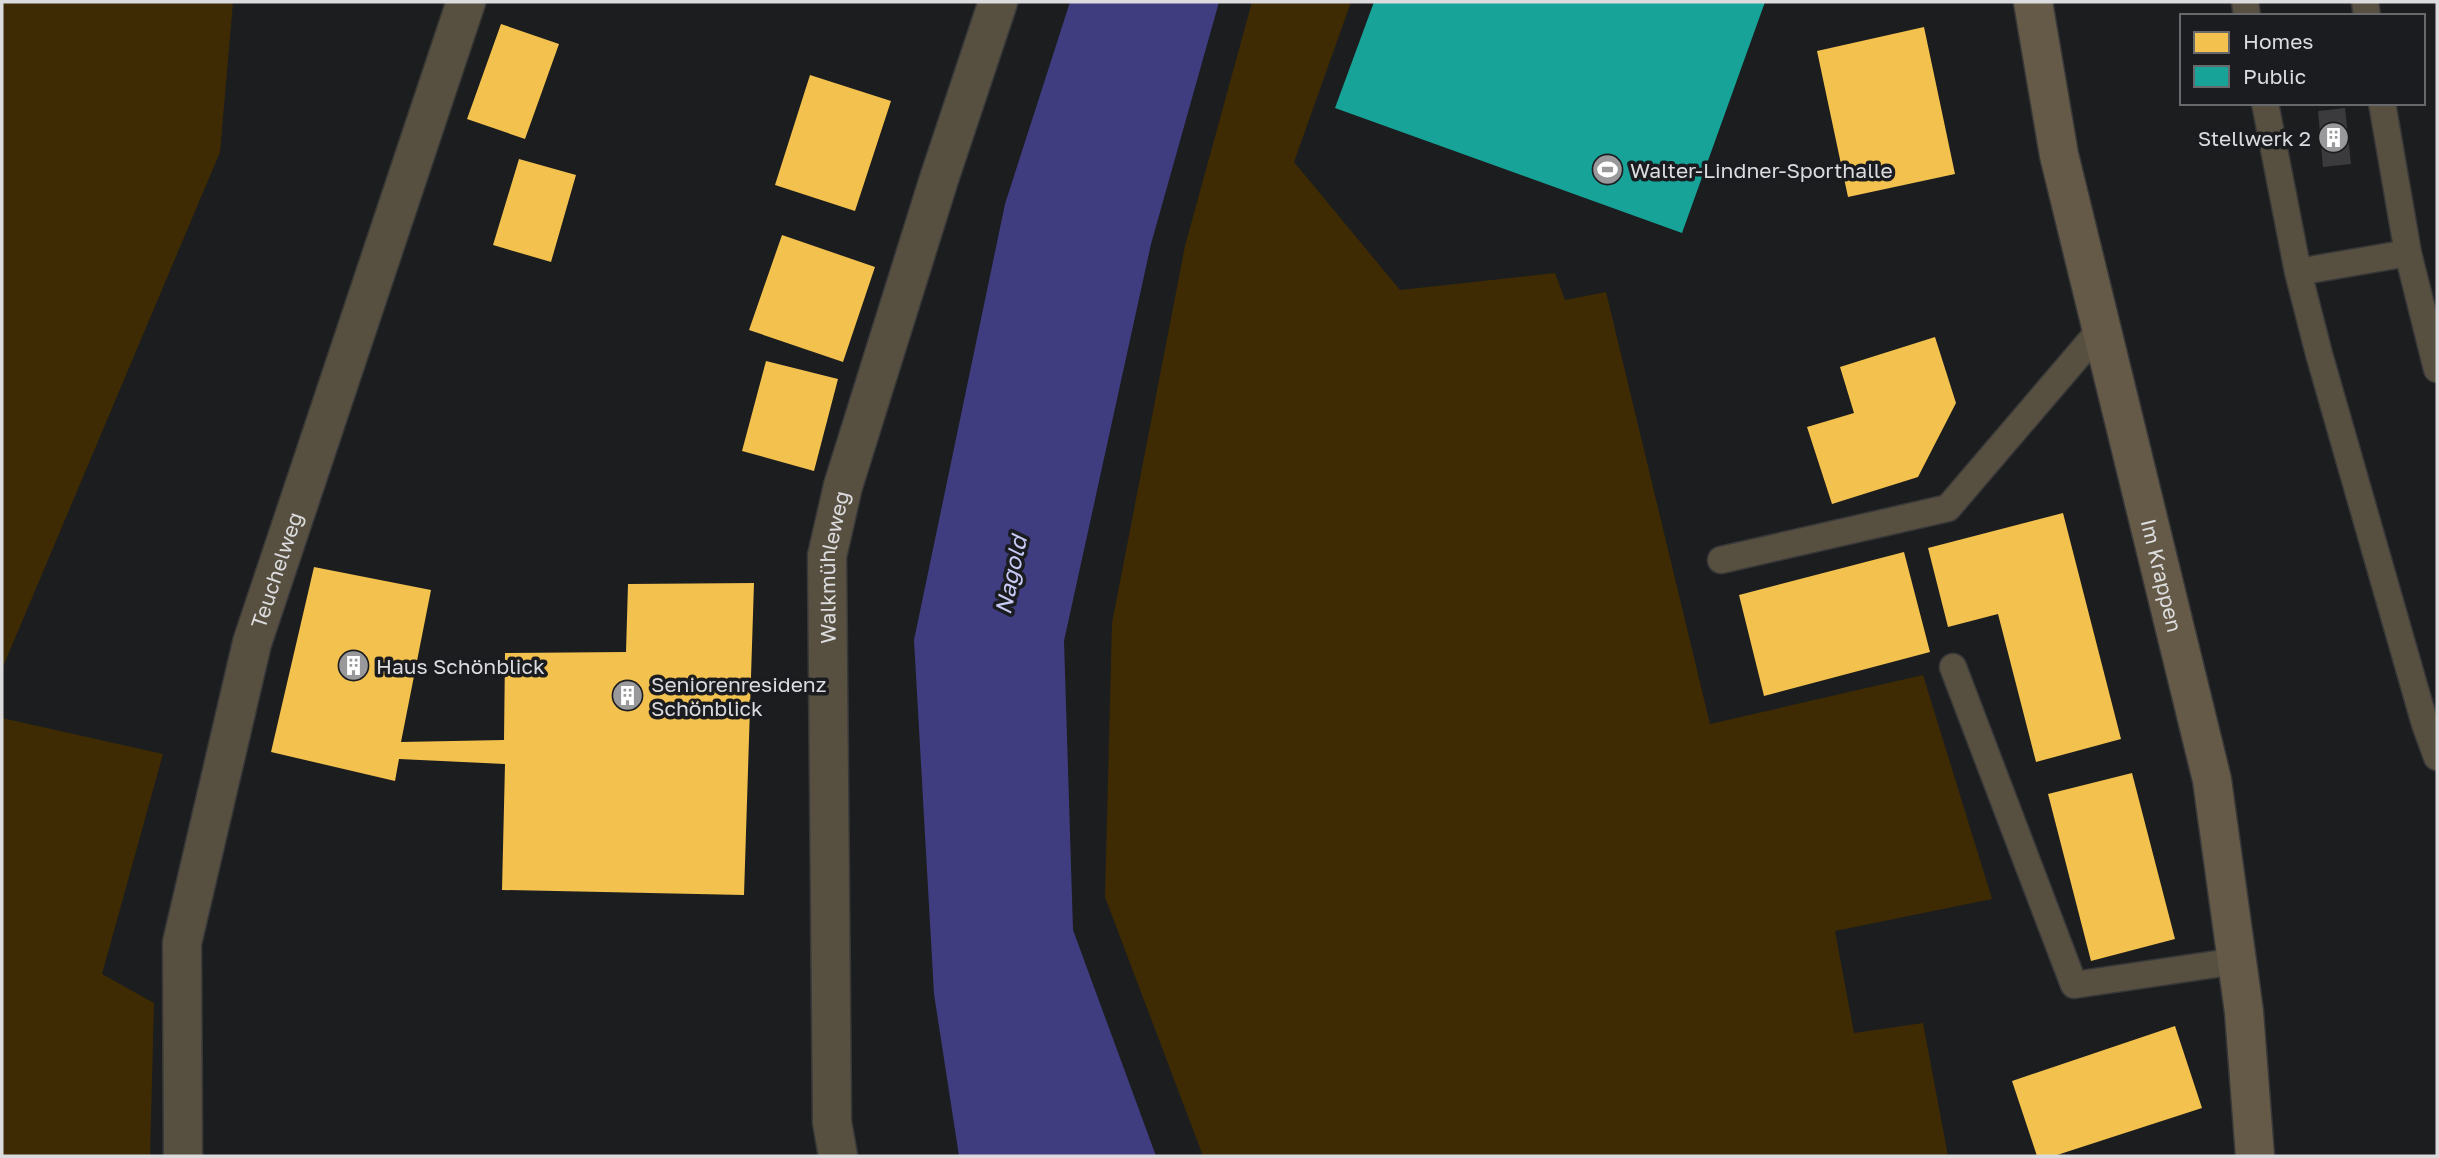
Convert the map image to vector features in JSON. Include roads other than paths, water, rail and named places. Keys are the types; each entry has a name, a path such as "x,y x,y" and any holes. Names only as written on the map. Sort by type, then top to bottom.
{"main road":[{"name":"Im Krappen","path":"2033,2 2059,155 2212,780 2244,1012 2255,1156"}],"street":[{"name":"Teuchelweg","path":"183,1156 182,943 252,643 466,2"},
{"name":"Walkmühleweg","path":"838,1156 832,1122 827,556 843,486 939,179 998,2"}],"lane":[{"path":"2265,105 2298,272 2323,368 2437,757"},
{"path":"2382,105 2408,253 2437,369"},
{"path":"2298,272 2408,253"},
{"path":"1721,560 1948,508 2100,330"},
{"path":"1953,667 2074,985 2237,961"}],"water":[{"name":"Nagold","path":"1070,2 1219,2 1151,244 1064,641 1073,930 1156,1156 959,1156 934,994 914,640 1005,204"}],"place":[{"name":"Stellwerk 2","path":"2334,138"},
{"name":"Walter-Lindner-Sporthalle","path":"1607,170"},
{"name":"Haus Schönblick","path":"353,666"},
{"name":"Seniorenresidenz Schönblick","path":"628,696"}]}
